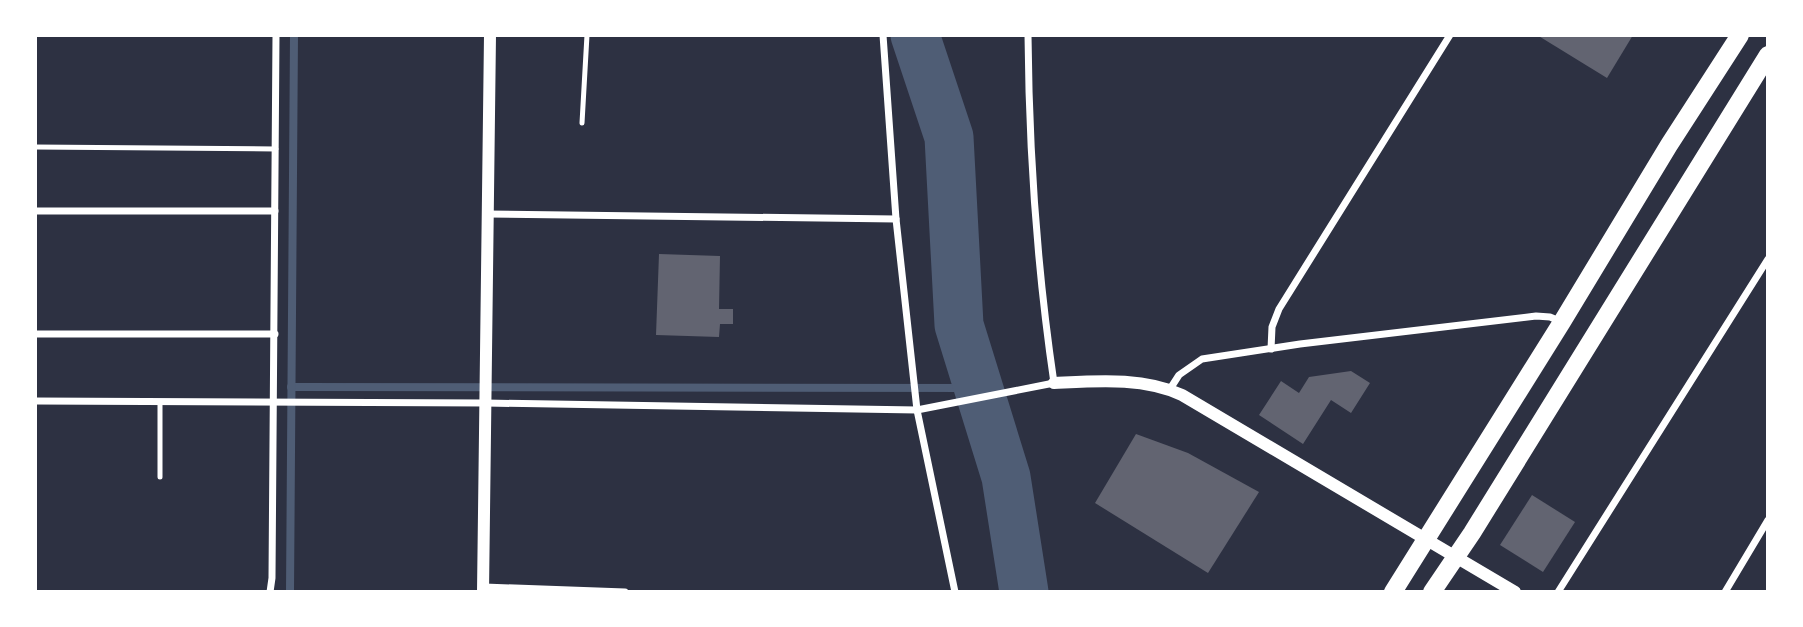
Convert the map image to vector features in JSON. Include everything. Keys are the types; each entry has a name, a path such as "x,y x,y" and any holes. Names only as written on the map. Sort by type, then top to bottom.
{"main road":[{"path":"1393,592 1740,35"},
{"path":"1432,592 1768,55"}],"street":[{"path":"270,592 275,334 276,35"},
{"path":"490,35 484,590 625,592"},
{"path":"883,35 895,219 917,410 955,592"},
{"path":"1028,35 1032,169 1054,383"},
{"path":"1271,349 1272,327 1279,309 1450,35"},
{"path":"35,211 275,211"},
{"path":"487,214 895,219"},
{"path":"1558,592 1768,259"},
{"path":"1170,389 1179,375 1202,359 1536,316 1563,322"},
{"path":"35,334 275,334"},
{"path":"35,401 486,403 917,410 1054,383 1134,382 1170,389 1234,424 1515,592"},
{"path":"1725,592 1768,520"}],"lane":[{"path":"582,122 587,35"},
{"path":"35,147 276,149"},
{"path":"159,402 159,477"}],"building":[{"path":"1537,35 1633,35 1607,78"},
{"path":"659,254 720,256 719,309 733,309 733,324 720,324 719,337 656,335"},
{"path":"1351,371 1370,383 1351,413 1331,400 1303,444 1259,415 1281,381 1299,393 1309,377"},
{"path":"1136,434 1188,453 1259,492 1208,573 1095,503"},
{"path":"1532,495 1575,522 1543,572 1500,545"}],"waterway":[{"path":"290,592 294,35"},
{"path":"915,35 949,137 959,325 1006,477 1024,592"},
{"path":"291,387 979,388"}]}
